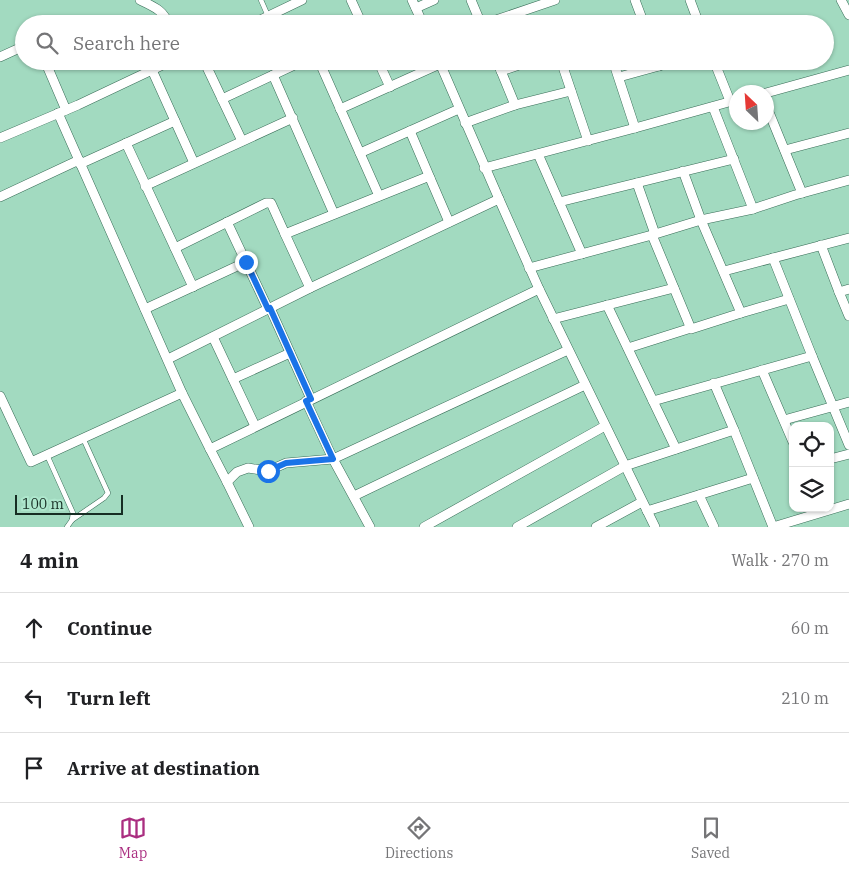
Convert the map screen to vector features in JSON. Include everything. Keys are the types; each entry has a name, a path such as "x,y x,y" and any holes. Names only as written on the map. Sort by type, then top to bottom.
{"street":[{"path":"140,0 161,11 163,15"},
{"path":"270,15 302,0"},
{"path":"351,0 358,15"},
{"path":"414,4 434,0"},
{"path":"471,0 478,15"},
{"path":"504,15 530,4 555,0"},
{"path":"635,0 641,15"},
{"path":"690,0 696,15"},
{"path":"841,0 849,15"},
{"path":"0,57 15,50"},
{"path":"48,70 79,162 182,393 249,527"},
{"path":"0,138 62,112 152,70 194,164"},
{"path":"208,70 242,141"},
{"path":"222,99 284,70"},
{"path":"323,70 379,196"},
{"path":"382,70 390,87"},
{"path":"340,109 425,70"},
{"path":"442,70 539,290 655,527"},
{"path":"505,70 502,71 514,105"},
{"path":"564,70 588,141"},
{"path":"616,70 635,128"},
{"path":"618,77 640,70"},
{"path":"718,70 729,92"},
{"path":"774,91 849,70"},
{"path":"273,75 334,214"},
{"path":"464,122 514,105 571,91"},
{"path":"484,168 729,101"},
{"path":"713,107 754,209"},
{"path":"360,153 459,109"},
{"path":"145,186 292,118"},
{"path":"0,197 175,121"},
{"path":"774,124 802,193"},
{"path":"410,131 450,222"},
{"path":"785,150 849,134"},
{"path":"126,143 193,287"},
{"path":"538,154 582,254"},
{"path":"559,202 734,159"},
{"path":"683,171 701,220 741,313"},
{"path":"286,234 423,178 430,178"},
{"path":"529,268 654,235 701,220 754,209 849,180"},
{"path":"637,183 654,235 691,328"},
{"path":"168,359 310,288 499,199"},
{"path":"175,248 266,203 271,203 310,288"},
{"path":"227,222 290,353 333,459 370,527"},
{"path":"724,271 849,238"},
{"path":"821,245 849,316"},
{"path":"773,258 849,445"},
{"path":"146,309 246,262"},
{"path":"553,319 674,288"},
{"path":"839,292 849,289"},
{"path":"210,449 539,290"},
{"path":"628,348 789,299"},
{"path":"607,305 676,449"},
{"path":"213,337 255,426"},
{"path":"228,482 237,472 248,468 268,471 286,463 333,459 568,350"},
{"path":"233,379 290,353"},
{"path":"653,401 812,356"},
{"path":"762,370 789,432"},
{"path":"714,383 773,527 817,512"},
{"path":"354,496 585,385"},
{"path":"0,396 31,462 182,393"},
{"path":"784,420 849,402"},
{"path":"424,527 605,426"},
{"path":"517,527 625,466 734,430"},
{"path":"834,458 849,454"},
{"path":"647,511 753,478"},
{"path":"699,494 714,527"},
{"path":"596,527 642,502"},
{"path":"834,508 849,504"}],"lane":[{"path":"261,0 268,15"},
{"path":"66,527 72,520 104,498 108,493 82,438"},
{"path":"46,455 73,513 72,520"}],"route":[{"path":"246,262 268,309 270,308 311,399 306,401 333,459 286,463 268,471"}]}
